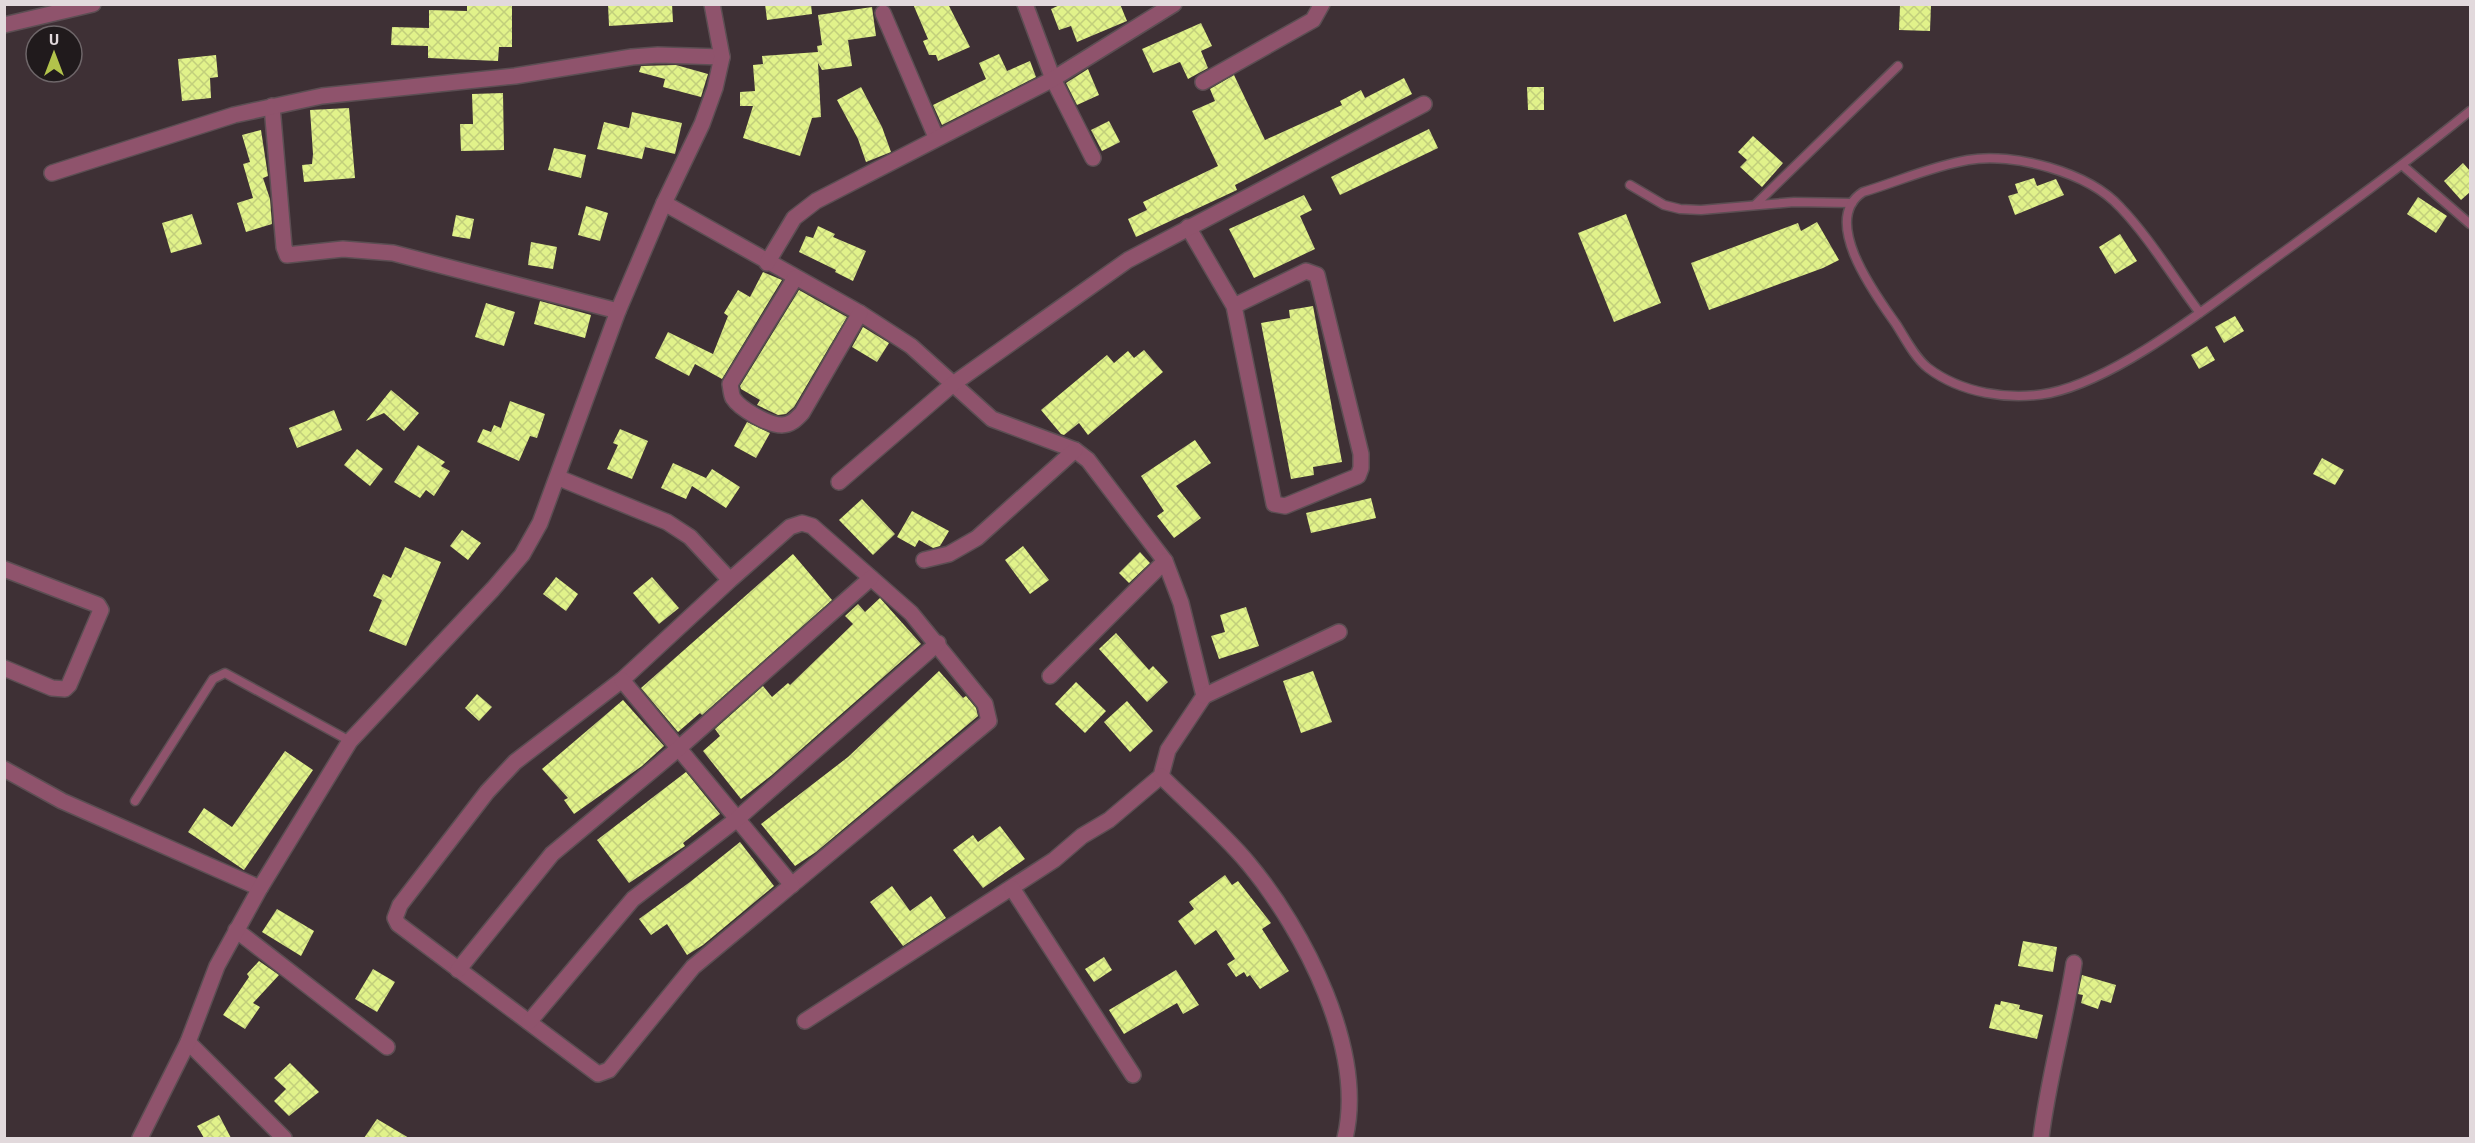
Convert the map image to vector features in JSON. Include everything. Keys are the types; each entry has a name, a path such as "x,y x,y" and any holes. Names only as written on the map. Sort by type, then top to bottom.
{"street":[{"path":"4,25 93,4"},
{"path":"140,1138 188,1042 217,966 236,930 350,741 494,589 522,555 540,523 559,478 618,311 664,203 702,124 722,57 712,4"},
{"path":"1024,4 1053,79 1093,158"},
{"path":"767,263 785,230 804,209 936,138 1053,79 1174,4"},
{"path":"1203,82 1314,20 1322,4"},
{"path":"883,14 936,138"},
{"path":"52,172 272,106 322,96 515,76 632,57 658,55 722,57"},
{"path":"838,482 953,384 1128,260 1424,104"},
{"path":"272,106 284,247 287,255 343,249 393,253 618,311"},
{"path":"664,203 767,263 860,313 911,346 992,419 1075,450 1088,460 1165,561 1181,603 1204,696"},
{"path":"1188,227 1234,306 1274,504 1285,506 1358,476 1361,468 1361,454 1317,275 1306,271 1234,306"},
{"path":"795,278 730,384 731,396 739,405 773,424 784,425 794,421 802,413 860,313"},
{"path":"924,560 950,554 977,538 1075,450"},
{"path":"559,478 668,522 690,537 730,580"},
{"path":"802,523 812,526 871,578 911,613 938,643 985,704 989,721 693,967 609,1070 603,1074 593,1071 398,924 395,912 487,792 515,762 622,680 790,527 802,523"},
{"path":"1050,676 1165,561"},
{"path":"4,570 98,605 101,610 69,685 64,689 52,688 4,668"},
{"path":"459,970 552,854 679,748 871,578"},
{"path":"805,1021 1012,888 1054,860 1082,836 1109,820 1161,776 1168,750 1204,696 1339,632"},
{"path":"529,1022 633,899 737,819 938,643"},
{"path":"622,680 792,885"},
{"path":"4,769 62,801 260,888"},
{"path":"1161,776 1247,862 1271,893 1298,938 1333,1016 1348,1074 1350,1115 1345,1138"},
{"path":"1012,888 1133,1075"},
{"path":"236,930 387,1047"},
{"path":"2041,1138 2049,1076 2066,1017 2074,963"},
{"path":"188,1042 284,1138"}],"lane":[{"path":"1756,204 1898,66"},
{"path":"2200,313 2120,206 2096,188 2057,169 1993,158 1967,160 1863,192 1852,203 1849,236 1851,249 1865,279 1926,367 1954,385 1980,392 2013,395 2048,393 2080,384 2112,369 2200,313 2402,165 2470,111"},
{"path":"2402,165 2470,224"},
{"path":"1630,185 1664,204 1680,209 1701,210 1756,204 1852,203"},
{"path":"135,801 213,679 225,673 350,741"}],"building":[{"path":"467,4 512,4 512,47 499,47 498,61 428,58 428,46 391,45 392,27 429,28 429,10 467,11"},
{"path":"608,4 672,4 673,22 609,26"},
{"path":"765,4 811,4 812,14 767,20"},
{"path":"913,4 948,4 970,47 938,61 936,55 929,55 923,41 928,39"},
{"path":"1062,4 1120,4 1127,21 1077,42 1071,26 1059,30 1051,9"},
{"path":"1900,5 1931,5 1930,31 1899,30"},
{"path":"872,7 876,36 848,40 852,66 822,70 818,63 821,117 812,118 800,156 743,138 753,106 740,106 740,92 755,91 753,65 763,64 762,56 818,52 817,46 822,45 818,15"},
{"path":"1201,23 1212,46 1201,51 1208,68 1188,79 1180,62 1153,73 1142,49"},
{"path":"999,54 1007,71 1030,61 1036,77 942,125 933,105 986,79 979,63"},
{"path":"216,55 218,77 210,78 211,98 182,101 178,59"},
{"path":"676,65 708,74 701,97 663,87 665,79 639,72 641,66"},
{"path":"1088,69 1099,95 1077,105 1066,83"},
{"path":"1234,75 1265,140 1342,105 1340,101 1361,90 1365,98 1404,78 1412,94 1235,185 1237,190 1136,237 1128,219 1147,210 1143,202 1218,166 1192,111 1215,101 1210,89"},
{"path":"861,87 882,127 891,152 866,162 858,139 837,100"},
{"path":"1527,87 1544,87 1544,110 1528,110"},
{"path":"503,93 504,150 461,151 460,124 473,124 472,94"},
{"path":"349,108 355,178 304,182 302,165 312,164 313,154 310,110"},
{"path":"632,112 682,123 675,154 645,147 642,159 597,149 604,122 629,128"},
{"path":"1109,121 1120,142 1102,151 1091,130"},
{"path":"1429,129 1438,148 1340,195 1331,177"},
{"path":"261,130 268,176 263,178 270,199 272,224 246,232 237,203 253,198 243,164 250,162 242,135"},
{"path":"1753,136 1783,163 1762,187 1740,167 1747,160 1738,152"},
{"path":"554,148 586,155 581,178 548,170"},
{"path":"2463,163 2470,171 2470,192 2461,200 2444,181"},
{"path":"2034,178 2037,186 2056,179 2064,195 2015,215 2008,196 2018,193 2015,184"},
{"path":"1304,195 1312,210 1300,216 1315,249 1254,278 1229,229"},
{"path":"2418,197 2447,216 2436,233 2407,214"},
{"path":"586,206 608,213 600,241 578,235"},
{"path":"192,214 202,244 171,253 162,223"},
{"path":"1626,214 1661,303 1614,322 1578,233"},
{"path":"456,215 474,219 470,239 452,236"},
{"path":"1817,222 1839,260 1709,310 1691,263 1798,223 1801,231"},
{"path":"818,226 835,234 833,237 866,251 853,281 799,252 806,236 813,238"},
{"path":"2120,234 2137,261 2115,274 2099,247"},
{"path":"531,242 557,247 553,269 528,265"},
{"path":"763,272 782,280 722,379 695,364 689,376 655,358 668,332 713,354 728,316 724,313 738,290 750,297"},
{"path":"799,290 847,317 794,407 786,414 778,415 757,405 760,400 741,389 740,386"},
{"path":"540,301 591,315 585,338 534,324"},
{"path":"486,303 515,312 504,346 475,337"},
{"path":"1313,306 1342,462 1313,467 1314,475 1291,479 1261,323 1290,318 1289,310"},
{"path":"2235,316 2244,331 2224,343 2215,327"},
{"path":"863,327 889,343 877,362 852,347"},
{"path":"2207,346 2215,360 2199,369 2191,355"},
{"path":"1144,350 1163,372 1088,435 1079,423 1064,435 1061,434 1041,410 1107,355 1114,363 1128,351 1134,358"},
{"path":"391,390 419,413 404,431 384,413 366,421"},
{"path":"510,401 545,414 537,438 530,436 519,461 477,442 483,429 491,432 494,425 501,428"},
{"path":"334,410 342,430 297,448 289,428"},
{"path":"747,422 770,433 756,458 734,446"},
{"path":"620,429 648,441 632,479 607,469 618,445 613,443"},
{"path":"1195,440 1211,463 1176,486 1201,518 1174,538 1157,516 1164,511 1141,476"},
{"path":"418,445 445,462 441,466 450,471 434,496 426,490 420,498 394,482"},
{"path":"357,449 383,469 370,486 344,465"},
{"path":"2322,458 2344,470 2335,485 2313,474"},
{"path":"673,463 706,478 712,469 740,487 726,508 692,486 686,499 661,488"},
{"path":"1371,498 1376,518 1311,533 1306,513"},
{"path":"862,499 895,534 873,555 839,520"},
{"path":"912,511 949,531 940,546 933,548 919,540 915,547 897,537"},
{"path":"462,530 481,543 468,560 450,546"},
{"path":"1023,546 1049,580 1030,594 1005,560"},
{"path":"405,547 441,562 406,646 369,631 382,600 373,596 383,574 391,578"},
{"path":"1140,552 1150,563 1129,583 1119,573"},
{"path":"793,554 832,600 702,715 700,713 678,732 641,688"},
{"path":"556,577 578,594 566,611 543,594"},
{"path":"652,577 679,608 659,624 633,593"},
{"path":"880,598 921,644 772,775 741,799 703,751 720,736 715,729 763,686 772,697 788,683 790,685 853,624 845,616 858,604 865,612"},
{"path":"1246,607 1259,646 1219,659 1211,636 1225,632 1220,615"},
{"path":"1116,633 1149,670 1153,666 1168,682 1147,702 1099,649"},
{"path":"939,671 963,698 966,696 976,708 978,716 816,852 795,866 761,824 848,757"},
{"path":"1313,671 1332,722 1301,733 1283,681"},
{"path":"1076,682 1106,711 1085,733 1055,704"},
{"path":"477,694 492,707 479,721 465,708"},
{"path":"623,700 664,746 642,766 574,814 564,800 568,798 542,769"},
{"path":"1127,701 1153,731 1130,752 1104,722"},
{"path":"285,751 313,770 244,870 188,832 204,808 232,827"},
{"path":"686,772 720,814 683,843 685,846 629,883 597,840"},
{"path":"1000,826 1025,859 983,888 953,850 973,835 978,842"},
{"path":"740,842 774,886 703,945 687,955 667,924 651,935 639,919"},
{"path":"1225,875 1232,885 1238,881 1271,923 1262,929 1289,971 1260,989 1250,975 1247,977 1244,972 1236,977 1227,964 1235,959 1216,930 1195,945 1178,921 1194,909 1189,902"},
{"path":"892,886 910,911 931,896 946,918 903,946 870,902"},
{"path":"277,909 314,931 301,956 262,932"},
{"path":"2023,941 2057,947 2053,972 2018,966"},
{"path":"1104,957 1112,970 1094,982 1085,969"},
{"path":"259,961 279,975 253,1003 260,1007 245,1029 223,1015 249,977 247,974"},
{"path":"373,969 395,982 377,1012 355,999"},
{"path":"1176,970 1199,1005 1183,1014 1177,1003 1124,1034 1109,1010"},
{"path":"2082,975 2116,985 2111,1003 2101,1000 2098,1009 2081,1003 2083,995 2078,994"},
{"path":"2001,1001 2020,1005 2019,1009 2043,1015 2037,1039 1989,1028 1995,1004 2000,1005"},
{"path":"290,1063 319,1092 289,1116 274,1101 286,1089 274,1078"},
{"path":"219,1115 231,1138 204,1138 197,1126"},
{"path":"377,1119 409,1138 364,1138"}]}
